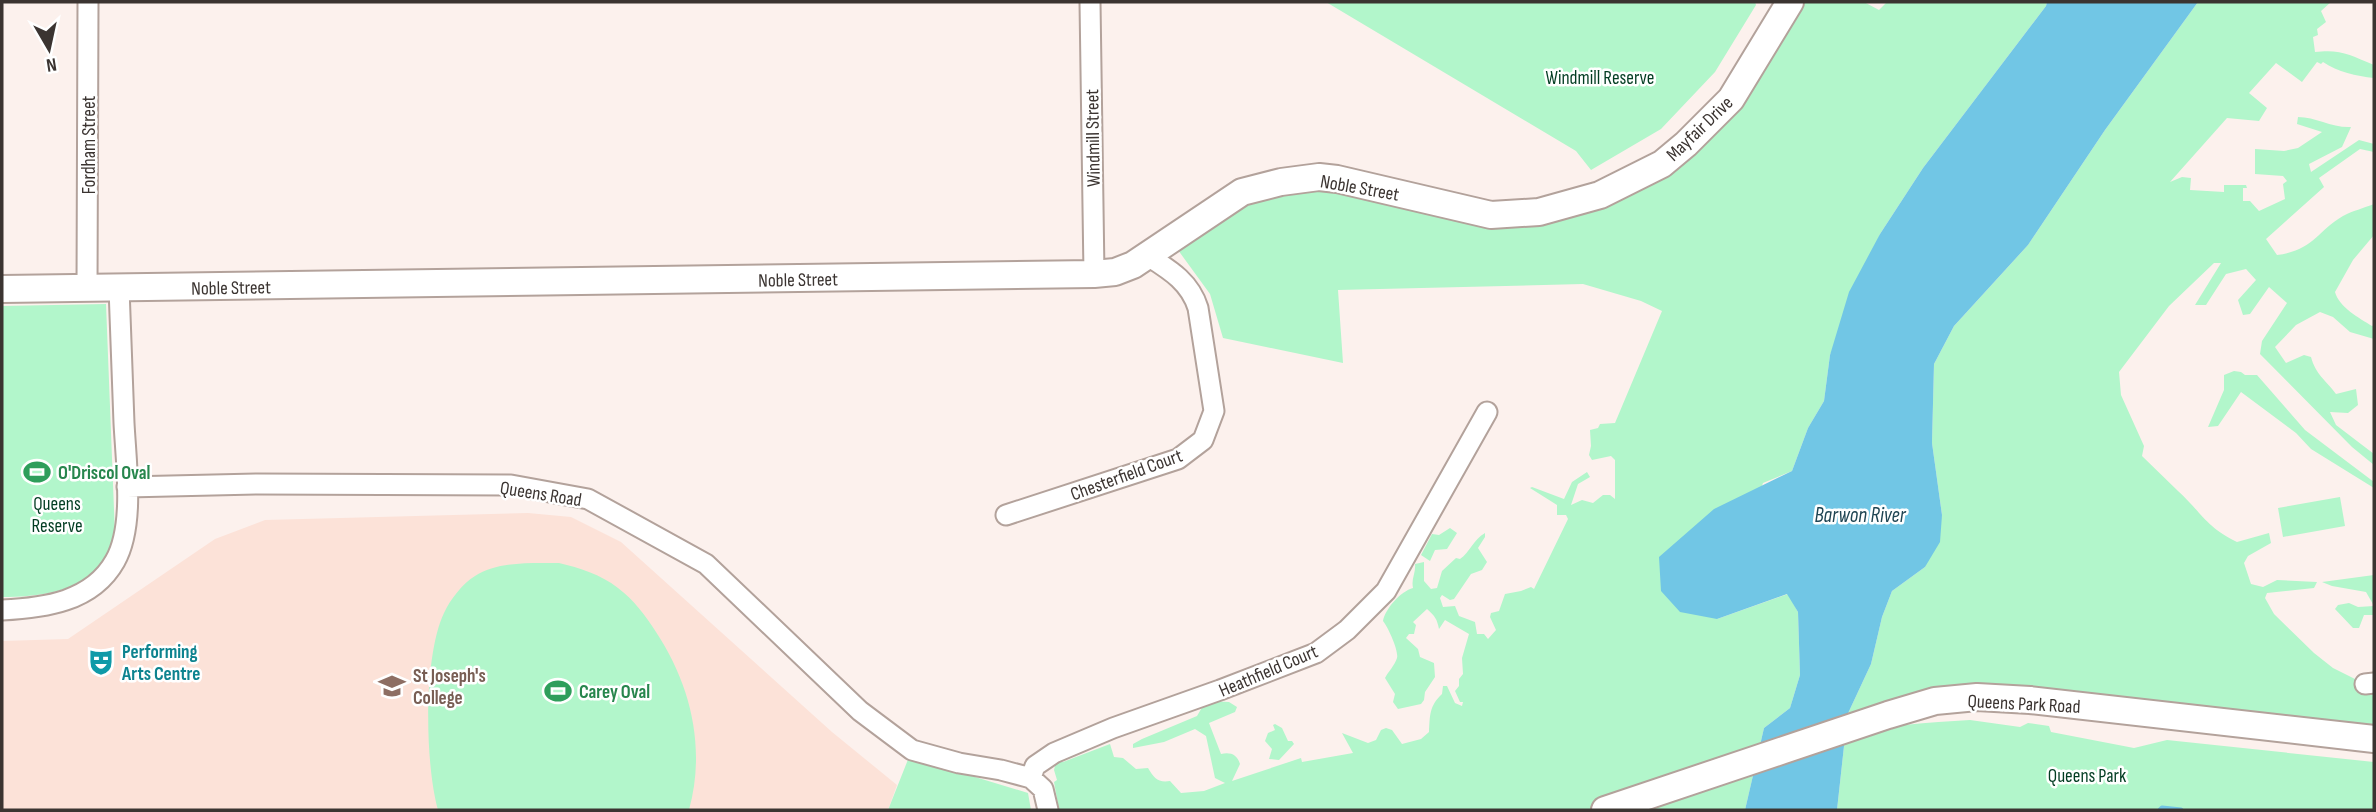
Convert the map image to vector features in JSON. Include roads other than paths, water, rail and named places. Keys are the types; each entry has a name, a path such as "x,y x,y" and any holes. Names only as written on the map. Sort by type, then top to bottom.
{"street":[{"name":"Fordham Street","path":"87,288 88,2"},
{"name":"Windmill Street","path":"1090,2 1094,274"},
{"name":"Mayfair Drive","path":"1565,205 1600,195 1632,180 1662,164 1686,144 1731,99 1790,2"},
{"name":"Noble Street","path":"2,289 1094,274 1115,272 1148,256 1242,191 1281,182 1319,177 1337,179 1491,215 1539,212 1565,205"},
{"name":"Chesterfield Court","path":"1006,515 1168,462 1189,452 1203,440 1214,411 1198,308 1194,295 1184,283 1148,256"},
{"path":"2,610 46,606 76,597 89,590 114,563 118,554 125,524 127,487 119,288"},
{"name":"Heathfield Court","path":"1031,778 1035,766 1054,753 1113,728 1315,653 1347,630 1387,592 1487,412"},
{"name":"Queens Road","path":"127,487 256,484 511,485 588,499 706,564 860,712 912,750 1031,778"},
{"name":"Queens Park Road","path":"1605,810 1888,715 1935,701 1977,697 2030,700 2374,739"},
{"path":"1031,778 1043,789 1048,810"}],"water":[{"name":"Barwon River","path":"2047,2 2198,2 2105,130 2028,245 1954,326 1934,364 1932,443 1942,515 1940,542 1925,567 1892,591 1882,617 1871,664 1844,722 1845,737 1837,810 1745,810 1764,728 1790,708 1800,675 1798,612 1787,594 1717,619 1680,612 1661,591 1659,557 1714,509 1792,471 1808,428 1824,401 1830,355 1849,292 1880,234 1923,168"}],"waterway":[{"path":"2160,810 2181,810"}],"place":[{"name":"O'Driscol Oval","path":"37,472"},
{"name":"Performing Arts Centre","path":"101,662"},
{"name":"St Joseph's College","path":"392,686"},
{"name":"Carey Oval","path":"558,691"}],"park label":[{"name":"Windmill Reserve","path":"1600,77"},
{"name":"Queens Reserve","path":"57,514"},
{"name":"Queens Park","path":"2087,775"}]}
